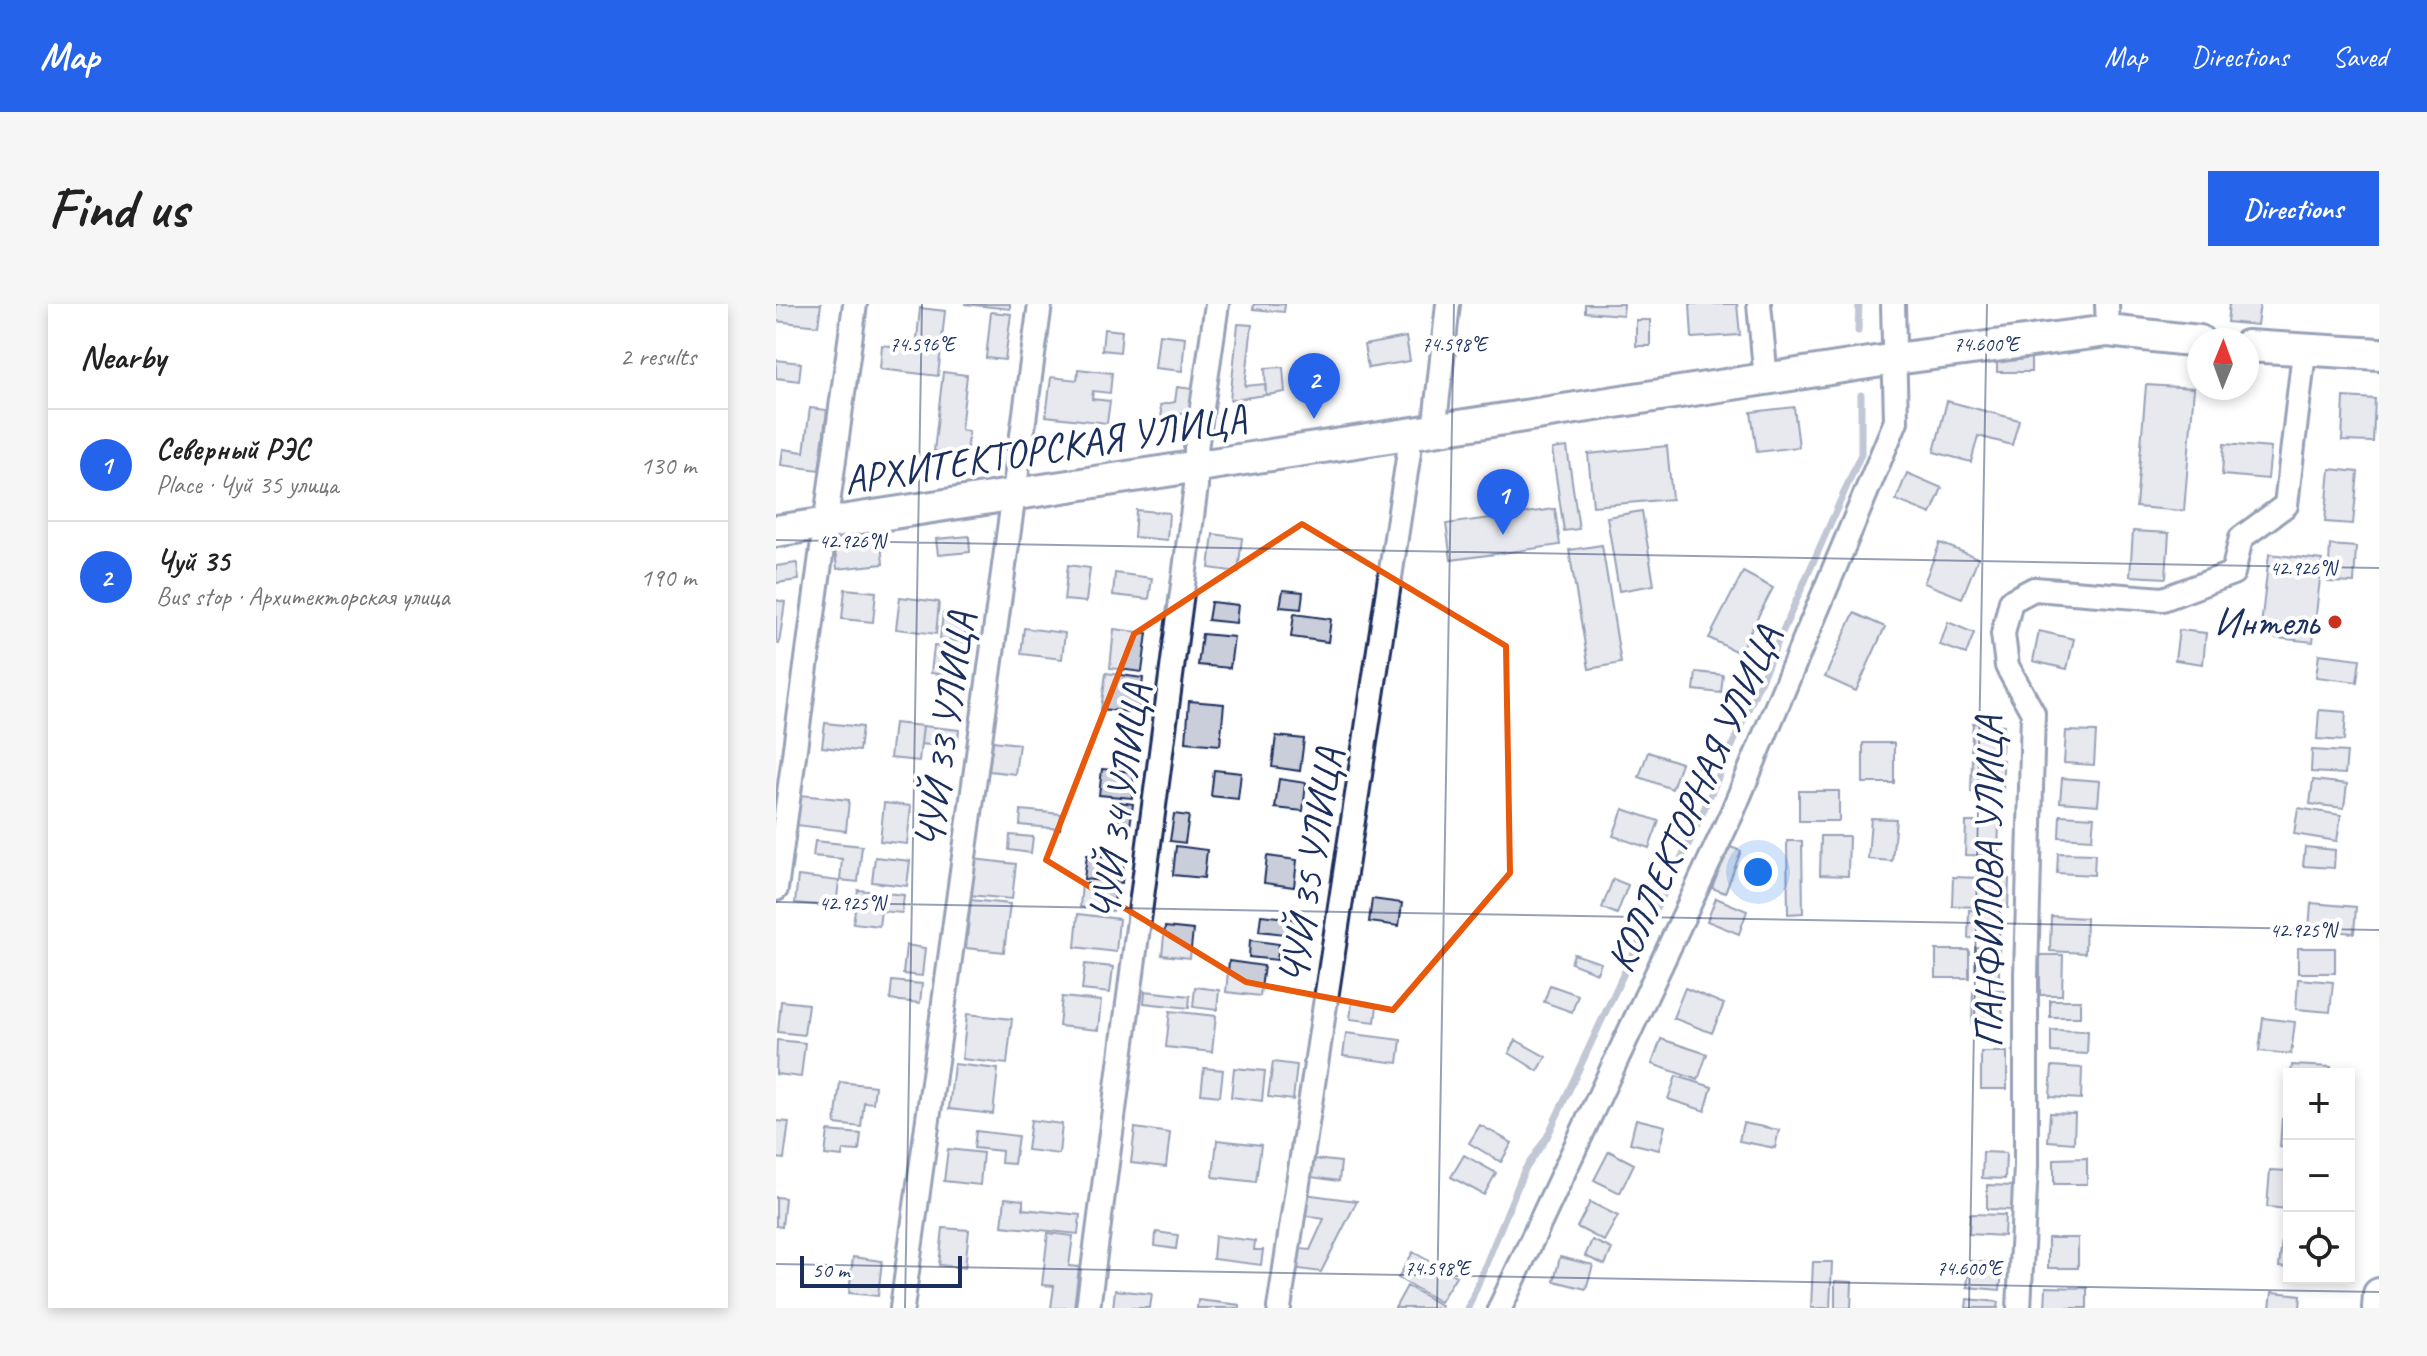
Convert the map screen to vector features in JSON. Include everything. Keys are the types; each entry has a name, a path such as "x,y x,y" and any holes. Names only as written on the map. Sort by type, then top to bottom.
{"street":[{"path":"776,889 855,304"},
{"name":"ЧУЙ 33 УЛИЦА","path":"902,1308 1040,304"},
{"name":"ЧУЙ 34 УЛИЦА","path":"1088,1308 1161,770 1217,304"},
{"name":"ЧУЙ 35 УЛИЦА","path":"1279,1308 1407,468 1421,433 1448,304"},
{"path":"1759,304 1766,380"},
{"name":"КОЛЛЕКТОРНАЯ УЛИЦА","path":"1500,1308 1732,813 1896,421 1893,304"},
{"name":"АРХИТЕКТОРСКАЯ УЛИЦА","path":"776,531 1766,380 2108,318 2187,338"},
{"path":"2259,347 2379,354"},
{"name":"ПАНФИЛОВА УЛИЦА","path":"2019,1308 2026,1166 2026,975 2033,713 2007,666 2003,634 2011,601 2034,589 2163,599 2233,573 2241,538 2286,505 2304,352"},
{"path":"2378,1308 2379,1294"}],"highlighted area":[{"path":"1302,524 1506,646 1510,873 1393,1010 1246,982 1046,860 1134,634"}],"building":[{"path":"776,304 821,304 818,326 776,321"},
{"path":"964,304 1010,304 1010,309"},
{"path":"1254,304 1285,304 1284,312 1253,309"},
{"path":"1585,304 1624,304 1623,315 1585,312"},
{"path":"1690,304 1737,304 1740,335 1692,338"},
{"path":"2229,304 2260,304 2257,325 2227,322"},
{"path":"920,308 945,311 938,376 880,369 882,345 916,349"},
{"path":"991,312 1011,314 1005,360 986,358"},
{"path":"1636,320 1650,320 1650,346 1636,346"},
{"path":"1238,324 1252,325 1245,386 1265,384 1266,395 1230,400"},
{"path":"1104,329 1122,331 1120,352 1102,350"},
{"path":"1159,334 1185,337 1182,371 1155,368"},
{"path":"1406,337 1410,361 1368,368 1364,345"},
{"path":"2031,355 2031,372 1997,372 1997,356"},
{"path":"776,360 801,363 799,381 776,378"},
{"path":"1283,367 1285,392 1266,395 1265,368"},
{"path":"1078,369 1112,373 1110,393 1093,391 1092,399 1110,401 1107,423 1046,416 1051,377 1077,380"},
{"path":"943,372 967,375 961,430 969,431 966,455 934,451"},
{"path":"2146,385 2187,388 2187,400 2193,400 2184,511 2136,507"},
{"path":"1177,387 1193,389 1190,411 1162,418 1160,405 1175,402"},
{"path":"2344,397 2375,399 2373,442 2342,441"},
{"path":"1947,401 2019,420 2012,445 1978,436 1971,462 1934,452"},
{"path":"1794,407 1799,447 1757,452 1751,412"},
{"path":"810,408 827,410 819,470 781,465 783,449 804,452"},
{"path":"2224,444 2271,448 2268,479 2222,475"},
{"path":"1667,446 1672,499 1593,506 1588,454"},
{"path":"1567,447 1579,529 1564,531 1552,449"},
{"path":"2330,469 2358,472 2353,524 2325,522"},
{"path":"1907,473 1942,488 1931,514 1896,500"},
{"path":"1555,509 1560,545 1451,560 1446,524"},
{"path":"1136,510 1169,513 1167,540 1134,537"},
{"path":"1642,511 1654,585 1619,591 1607,517"},
{"path":"2133,531 2169,533 2166,578 2130,576"},
{"path":"1213,534 1242,538 1238,572 1209,568"},
{"path":"969,536 970,552 938,555 936,539"},
{"path":"881,543 883,564 837,569 835,549"},
{"path":"1940,543 1978,558 1962,598 1924,583"},
{"path":"1602,545 1621,663 1589,669 1569,550"},
{"path":"2330,545 2356,547 2354,583 2328,582"},
{"path":"2269,554 2322,560 2313,642 2260,636"},
{"path":"797,563 799,580 776,583 776,566"},
{"path":"1068,565 1090,568 1086,602 1064,600"},
{"path":"1743,572 1773,588 1739,653 1709,638"},
{"path":"1115,573 1152,578 1149,599 1113,595"},
{"path":"845,589 876,592 873,622 842,619"},
{"path":"1283,590 1303,592 1301,609 1280,607"},
{"path":"900,597 939,602 936,634 896,629"},
{"path":"776,600 785,602 779,644 776,643"},
{"path":"1211,602 1238,605 1236,623 1208,620"},
{"path":"943,613 967,616 964,642 940,639"},
{"path":"1854,613 1885,627 1856,691 1825,677"},
{"path":"1294,614 1331,619 1328,642 1291,637"},
{"path":"1948,622 1974,633 1966,654 1940,645"},
{"path":"1024,628 1065,633 1062,659 1021,654"},
{"path":"1114,629 1147,633 1142,672 1110,668"},
{"path":"2179,630 2206,633 2203,664 2175,660"},
{"path":"2039,631 2074,639 2067,669 2033,661"},
{"path":"1202,634 1234,637 1230,668 1198,665"},
{"path":"934,646 964,649 961,677 931,673"},
{"path":"2319,654 2360,659 2357,682 2316,677"},
{"path":"1696,672 1723,675 1721,693 1694,690"},
{"path":"1106,673 1143,678 1139,713 1101,709"},
{"path":"1189,701 1224,704 1220,745 1186,742"},
{"path":"2319,710 2346,712 2344,741 2317,739"},
{"path":"825,723 862,727 859,751 822,747"},
{"path":"894,723 923,726 919,761 890,758"},
{"path":"1973,723 2004,725 2002,752 1971,750"},
{"path":"923,726 959,730 957,748 921,744"},
{"path":"2066,731 2096,732 2094,765 2064,763"},
{"path":"1276,736 1304,739 1300,771 1272,767"},
{"path":"993,741 1019,744 1015,774 989,771"},
{"path":"1863,743 1894,743 1894,783 1863,783"},
{"path":"2312,750 2347,752 2345,774 2311,772"},
{"path":"1648,752 1681,763 1672,789 1639,777"},
{"path":"1972,759 2003,760 2003,793 1971,792"},
{"path":"1102,769 1134,772 1132,798 1099,795"},
{"path":"1214,770 1241,773 1238,799 1211,796"},
{"path":"2062,778 2100,781 2098,805 2060,802"},
{"path":"1279,779 1306,783 1303,811 1275,808"},
{"path":"2313,780 2347,784 2344,808 2310,804"},
{"path":"1799,791 1839,791 1839,821 1799,821"},
{"path":"800,795 849,800 846,831 796,825"},
{"path":"1120,802 1133,804 1129,834 1117,833"},
{"path":"884,803 911,806 907,844 880,841"},
{"path":"2298,808 2341,815 2337,841 2294,834"},
{"path":"1623,809 1659,821 1649,848 1613,836"},
{"path":"1021,810 1061,814 1060,829 1020,825"},
{"path":"1174,814 1189,816 1185,843 1170,841"},
{"path":"2060,815 2094,817 2092,839 2059,837"},
{"path":"1871,818 1896,819 1892,861 1868,859"},
{"path":"1966,822 1999,822 1998,856 1965,855"},
{"path":"1010,835 1033,837 1031,853 1009,850"},
{"path":"1821,836 1849,836 1848,876 1820,875"},
{"path":"815,841 862,846 858,882 840,880 842,859 813,856"},
{"path":"1787,841 1802,841 1803,913 1788,914"},
{"path":"1176,846 1207,850 1204,878 1173,875"},
{"path":"1728,846 1741,851 1725,893 1712,888"},
{"path":"2305,847 2335,850 2334,868 2303,866"},
{"path":"2058,853 2095,854 2094,875 2057,873"},
{"path":"1087,855 1124,858 1122,883 1084,879"},
{"path":"1267,856 1297,860 1294,887 1264,883"},
{"path":"875,857 910,861 907,886 872,882"},
{"path":"973,859 1016,864 1012,899 969,895"},
{"path":"798,876 839,881 836,907 795,903"},
{"path":"1953,877 2009,879 2008,908 1952,906"},
{"path":"1613,879 1628,885 1617,914 1602,908"},
{"path":"1082,883 1116,887 1113,911 1080,907"},
{"path":"858,890 904,895 902,913 881,911 879,926 853,923"},
{"path":"1716,898 1747,911 1739,934 1707,921"},
{"path":"1372,899 1402,903 1399,926 1369,922"},
{"path":"971,900 1010,904 1004,952 966,948"},
{"path":"2311,903 2356,907 2354,933 2309,929"},
{"path":"1969,910 2000,911 1999,939 1968,938"},
{"path":"1078,914 1119,919 1116,952 1075,947"},
{"path":"1261,915 1295,919 1293,935 1259,931"},
{"path":"2051,916 2086,918 2085,953 2050,951"},
{"path":"1165,927 1193,930 1190,958 1162,955"},
{"path":"1250,940 1279,944 1277,960 1249,957"},
{"path":"906,945 925,948 922,976 903,974"},
{"path":"1975,947 1999,948 1999,976 1975,975"},
{"path":"2298,948 2335,948 2335,973 2298,973"},
{"path":"1936,950 1969,950 1969,978 1936,978"},
{"path":"1574,954 1601,963 1597,973 1571,963"},
{"path":"2040,955 2063,955 2062,995 2040,995"},
{"path":"1229,961 1264,966 1260,996 1226,992"},
{"path":"1085,964 1113,967 1110,993 1082,990"},
{"path":"2298,979 2333,982 2330,1012 2296,1009"},
{"path":"892,981 922,984 920,1003 890,1000"},
{"path":"1550,985 1578,995 1572,1012 1544,1002"},
{"path":"1195,987 1219,990 1217,1010 1193,1007"},
{"path":"1685,988 1724,1004 1712,1033 1673,1018"},
{"path":"1973,990 2003,990 2002,1026 1972,1025"},
{"path":"1145,991 1190,996 1189,1008 1144,1003"},
{"path":"1062,997 1101,1001 1098,1030 1059,1026"},
{"path":"2050,1000 2080,1000 2080,1017 2050,1017"},
{"path":"781,1001 808,1004 804,1035 778,1032"},
{"path":"1352,1002 1377,1006 1375,1022 1350,1019"},
{"path":"1170,1011 1216,1016 1212,1052 1166,1047"},
{"path":"967,1014 1012,1019 1007,1064 962,1059"},
{"path":"2263,1018 2295,1022 2291,1054 2259,1051"},
{"path":"2051,1030 2088,1031 2087,1054 2051,1052"},
{"path":"1346,1033 1401,1040 1398,1063 1343,1056"},
{"path":"1661,1039 1707,1054 1698,1080 1652,1064"},
{"path":"777,1040 805,1043 801,1077 776,1074"},
{"path":"1516,1040 1546,1057 1538,1071 1509,1053"},
{"path":"1981,1052 2007,1052 2007,1089 1981,1089"},
{"path":"1273,1062 1297,1065 1293,1100 1268,1097"},
{"path":"954,1064 998,1069 993,1114 949,1109"},
{"path":"2292,1065 2331,1067 2331,1068 2292,1068"},
{"path":"2052,1066 2082,1068 2081,1099 2050,1097"},
{"path":"1204,1068 1223,1070 1220,1096 1201,1094"},
{"path":"1234,1068 1265,1071 1262,1101 1231,1097"},
{"path":"1676,1076 1712,1087 1705,1111 1668,1099"},
{"path":"840,1082 875,1086 873,1103 864,1102 861,1127 835,1124"},
{"path":"2050,1113 2075,1114 2074,1143 2048,1141"},
{"path":"1636,1119 1665,1126 1659,1150 1630,1143"},
{"path":"2282,1119 2283,1147 2280,1147"},
{"path":"1031,1120 1062,1124 1059,1154 1027,1150"},
{"path":"776,1121 789,1122 784,1159 776,1158"},
{"path":"1743,1123 1779,1130 1775,1148 1739,1141"},
{"path":"1480,1125 1512,1143 1501,1162 1469,1143"},
{"path":"1135,1128 1170,1133 1166,1167 1131,1163"},
{"path":"828,1131 861,1134 859,1151 843,1150 842,1157 825,1155"},
{"path":"976,1131 1018,1136 1014,1164 1001,1163 1002,1151 974,1148"},
{"path":"1217,1140 1261,1145 1256,1182 1213,1177"},
{"path":"948,1149 983,1153 980,1185 944,1181"},
{"path":"1609,1151 1634,1164 1620,1193 1594,1180"},
{"path":"1983,1152 2006,1153 2005,1179 1982,1178"},
{"path":"1464,1155 1496,1173 1484,1195 1451,1177"},
{"path":"2087,1158 2087,1184 2054,1184 2054,1159"},
{"path":"1314,1159 1341,1162 1339,1181 1311,1177"},
{"path":"2270,1170 2283,1171 2283,1208 2267,1207"},
{"path":"1987,1185 2013,1186 2012,1210 1987,1209"},
{"path":"1304,1194 1357,1201 1321,1272 1292,1268 1294,1248 1310,1250 1324,1219 1301,1215"},
{"path":"776,1197 785,1198 782,1227 776,1226"},
{"path":"1005,1198 1023,1200 1023,1209 1080,1215 1078,1234 1002,1226"},
{"path":"1590,1202 1618,1216 1604,1241 1577,1227"},
{"path":"1970,1214 2005,1215 2004,1236 1969,1234"},
{"path":"943,1228 969,1230 965,1268 939,1265"},
{"path":"1156,1232 1178,1235 1176,1249 1155,1246"},
{"path":"1048,1233 1073,1236 1069,1266 1079,1267 1074,1308 1051,1308 1054,1286 1042,1285"},
{"path":"1215,1236 1255,1241 1254,1250 1263,1250 1261,1265 1213,1259"},
{"path":"2048,1238 2078,1238 2078,1268 2048,1268"},
{"path":"1592,1240 1612,1249 1605,1265 1585,1256"},
{"path":"2282,1240 2283,1240 2283,1267 2279,1267"},
{"path":"1413,1252 1456,1276 1440,1302 1398,1278"},
{"path":"853,1257 882,1261 878,1296 849,1293"},
{"path":"1560,1257 1593,1265 1586,1289 1554,1281"},
{"path":"1970,1261 2003,1264 2000,1290 1967,1287"},
{"path":"1813,1262 1832,1262 1830,1308 1811,1308"},
{"path":"1835,1281 1852,1282 1851,1308 1835,1308"},
{"path":"1407,1286 1442,1306 1441,1308 1395,1308"},
{"path":"2046,1287 2087,1288 2087,1308 2045,1308"},
{"path":"1115,1290 1152,1294 1150,1308 1113,1308"},
{"path":"2272,1292 2301,1295 2300,1308 2270,1308"},
{"path":"1967,1299 1999,1302 1998,1308 1966,1308"},
{"path":"1198,1300 1240,1305 1240,1308 1197,1308"}],"waterway":[{"path":"1858,331 1859,304"},
{"path":"1468,1308 1524,1171 1547,1137 1690,841 1861,454 1861,395"}],"place":[{"name":"Чуй 35","path":"1314,419"},
{"name":"Северный РЭС","path":"1503,535"},
{"name":"Интель","path":"2335,622"}]}
